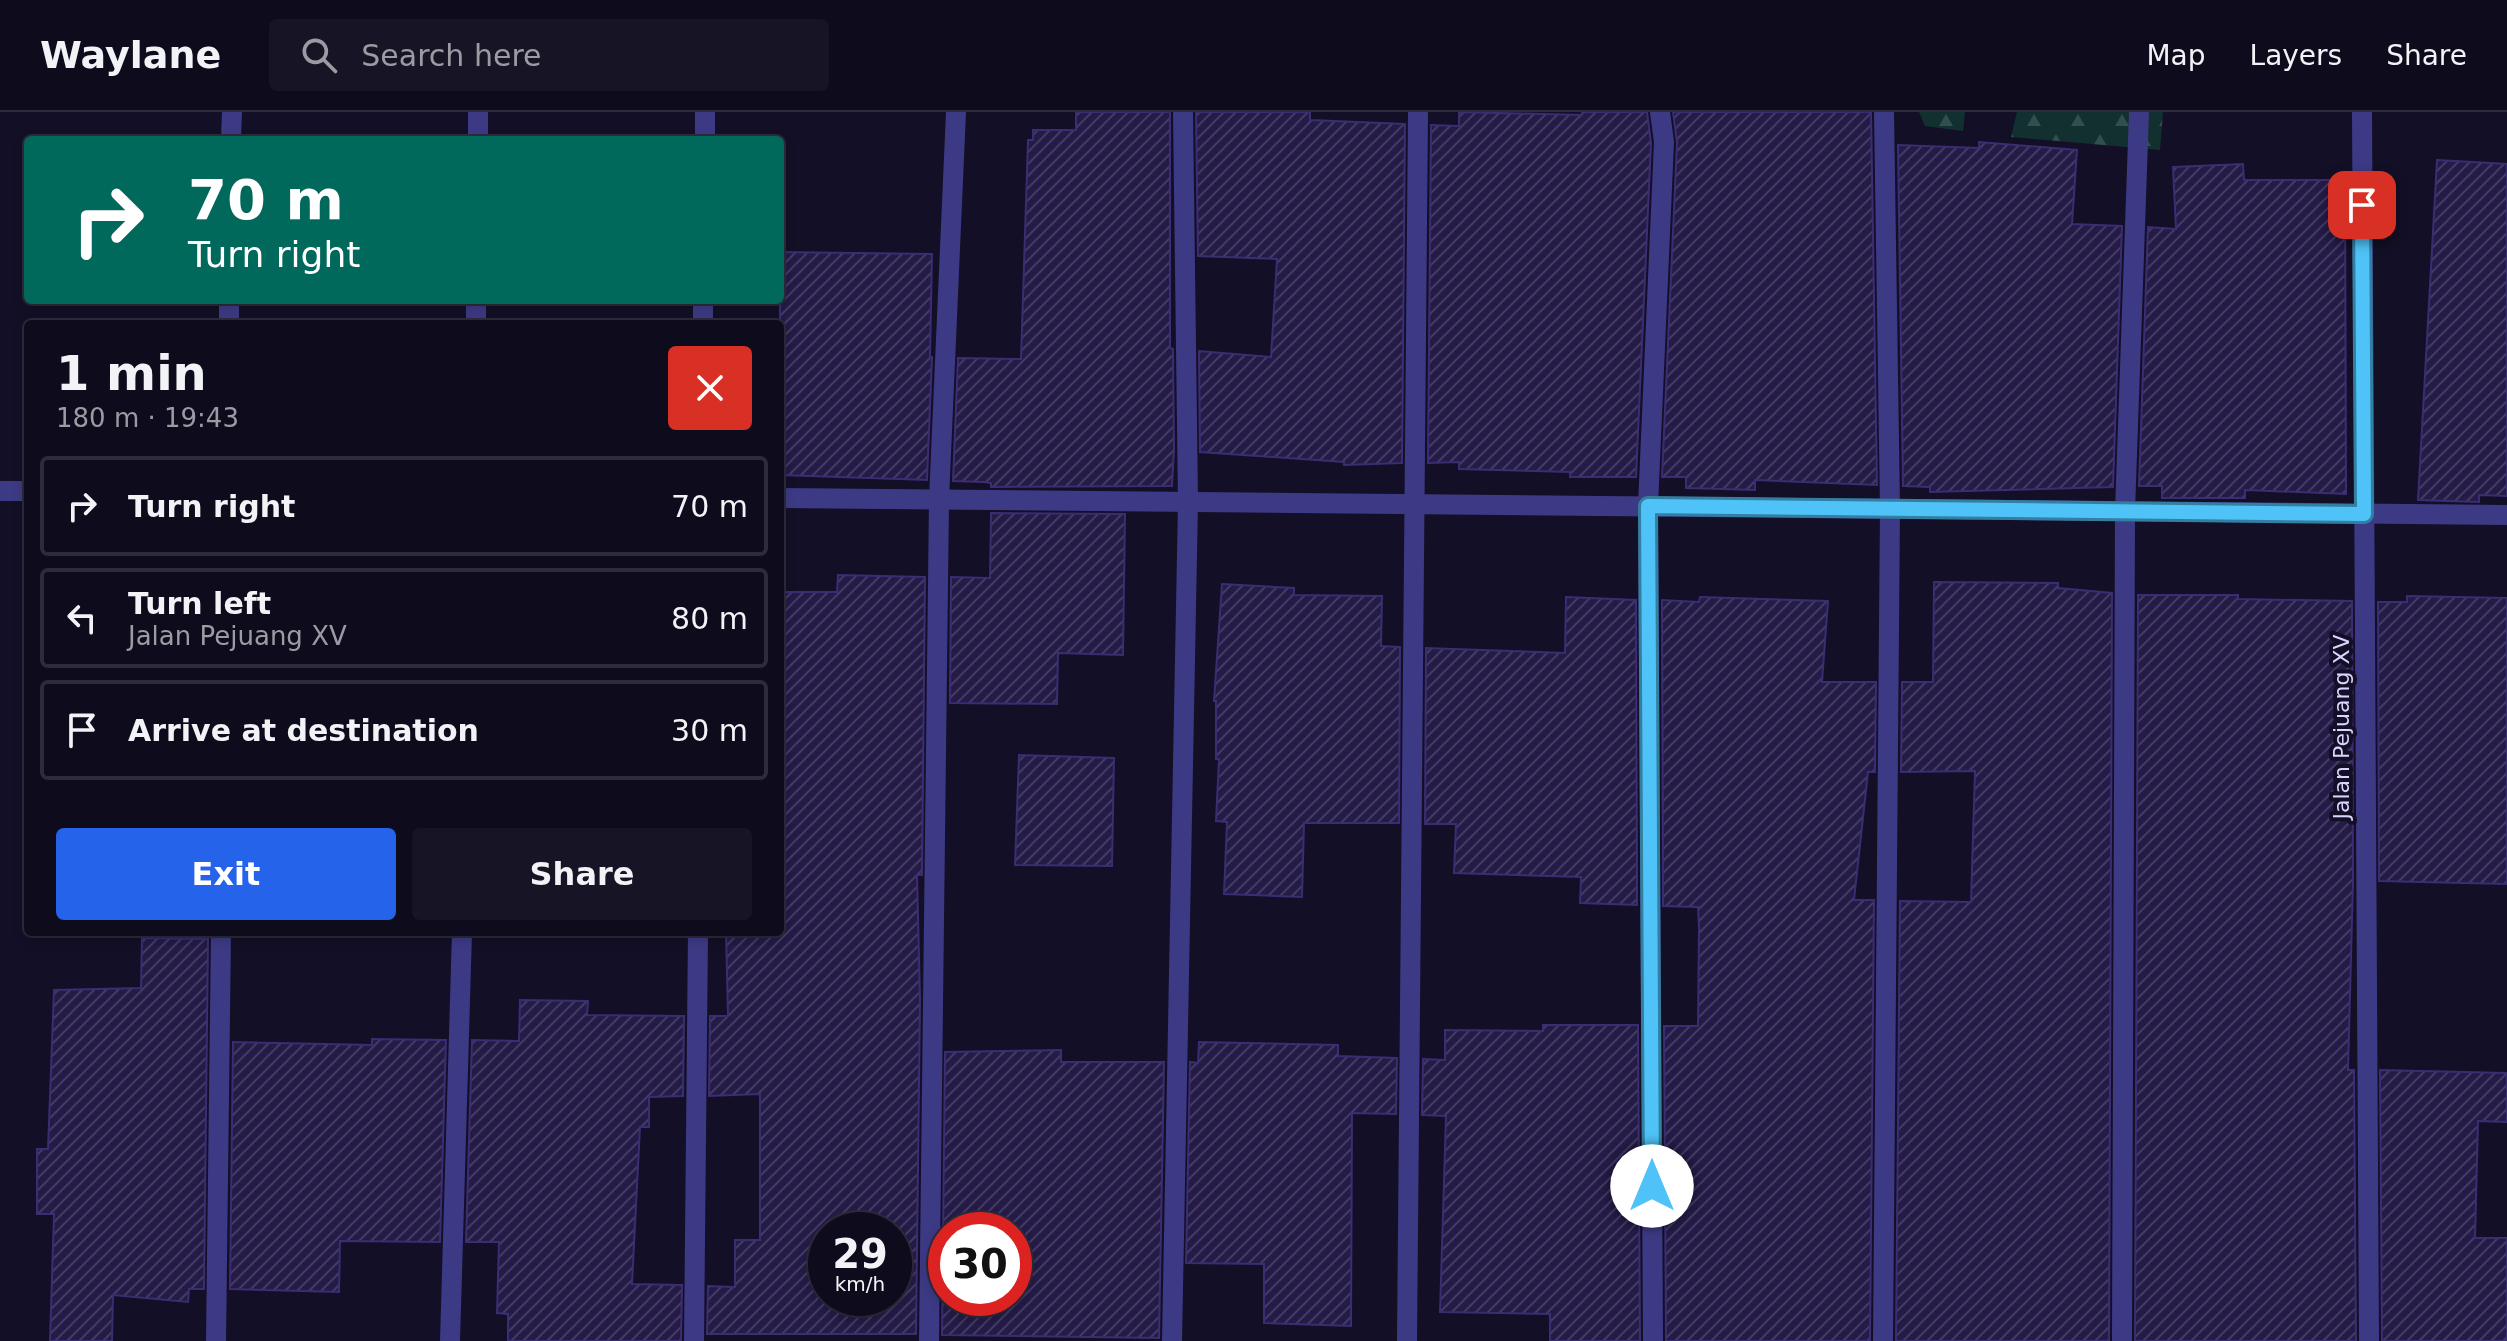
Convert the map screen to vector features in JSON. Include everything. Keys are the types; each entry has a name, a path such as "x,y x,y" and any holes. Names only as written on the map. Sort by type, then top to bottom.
{"street":[{"path":"231,136 232,112"},
{"path":"478,112 478,136"},
{"path":"705,112 705,136"},
{"path":"929,1341 939,499 956,112"},
{"path":"1172,1341 1188,502 1183,112"},
{"path":"1407,1341 1418,112"},
{"path":"1653,1341 1648,506 1664,142 1660,112"},
{"path":"1883,1341 1890,508 1884,112"},
{"path":"2122,1341 2125,511 2139,112"},
{"name":"Jalan Pejuang XV","path":"2362,112 2369,1341"},
{"path":"0,491 24,491"},
{"path":"784,498 2507,515"},
{"path":"216,1341 221,936"},
{"path":"450,1341 462,936"},
{"path":"694,1341 698,936"}],"green space":[{"path":"1919,112 1965,112 1963,131 1925,126"},
{"path":"2017,112 2163,112 2160,150 2011,137"}],"building":[{"path":"1076,112 1170,112 1172,486 991,487 991,483 953,481 958,358 1021,359 1028,140 1033,140 1033,130 1076,130"},
{"path":"1196,112 1310,112 1310,120 1405,124 1402,463 1344,465 1344,462 1200,452 1199,351 1271,357 1277,259 1198,256"},
{"path":"1459,112 1582,115 1582,112 1647,112 1651,143 1636,477 1570,477 1570,472 1459,469 1459,462 1428,463 1431,125 1459,126"},
{"path":"1673,112 1871,112 1877,485 1755,480 1755,490 1686,488 1686,477 1662,477 1677,143"},
{"path":"1979,142 2077,150 2072,224 2122,226 2113,487 1930,492 1930,487 1903,486 1898,145 1979,148"},
{"path":"2437,160 2507,164 2507,496 2479,495 2479,502 2418,500"},
{"path":"2243,164 2244,180 2345,180 2346,494 2245,490 2245,498 2162,498 2162,486 2139,486 2148,227 2176,229 2173,167"},
{"path":"784,252 932,254 927,480 784,475 784,320 780,320 780,304 784,304"},
{"path":"991,513 1125,514 1123,655 1058,653 1057,704 950,703 951,577 990,578"},
{"path":"838,575 925,577 922,875 917,875 920,999 916,1334 707,1334 708,1286 735,1287 735,1240 760,1240 760,1094 709,1096 710,1016 728,1016 726,936 784,936 784,592 837,592"},
{"path":"1934,582 2058,583 2058,588 2112,593 2109,1341 1896,1341 1900,901 1971,902 1975,771 1901,772 1902,682 1933,682"},
{"path":"1222,584 1294,588 1294,595 1382,596 1381,646 1400,647 1399,823 1304,823 1302,897 1224,894 1227,822 1216,821 1219,759 1216,759 1214,701"},
{"path":"2138,595 2238,595 2238,599 2352,601 2353,881 2348,1070 2354,1070 2356,1341 2135,1341"},
{"path":"2407,596 2507,598 2507,884 2379,881 2378,602 2407,602"},
{"path":"1566,597 1636,600 1637,905 1580,903 1581,877 1454,873 1456,824 1425,824 1426,648 1565,653"},
{"path":"1700,597 1828,601 1822,682 1876,682 1875,772 1868,772 1854,900 1874,900 1870,1341 1666,1341 1664,1026 1698,1026 1699,928 1698,907 1663,906 1662,600 1699,602"},
{"path":"1019,755 1114,758 1112,866 1015,865"},
{"path":"142,938 208,939 204,1289 189,1289 188,1302 113,1295 112,1341 50,1341 54,1214 37,1214 37,1149 48,1149 54,990 141,988"},
{"path":"520,1000 588,1001 587,1015 684,1016 683,1096 649,1097 649,1127 640,1127 632,1284 682,1285 681,1341 508,1341 508,1314 497,1313 499,1242 466,1242 472,1040 519,1041"},
{"path":"1543,1025 1638,1025 1640,1341 1550,1341 1550,1314 1440,1312 1446,1116 1422,1115 1423,1059 1445,1060 1445,1030 1543,1031"},
{"path":"372,1039 446,1040 440,1242 340,1241 339,1292 230,1289 233,1042 372,1045"},
{"path":"1199,1042 1338,1045 1338,1056 1397,1058 1396,1114 1352,1113 1351,1326 1264,1323 1264,1264 1186,1263 1190,1062 1198,1063"},
{"path":"1061,1050 1061,1062 1164,1062 1159,1338 942,1335 942,1316 1032,1316 1032,1212 943,1212 945,1052"},
{"path":"2380,1070 2507,1073 2507,1122 2478,1121 2475,1238 2507,1238 2507,1341 2382,1341"}],"route":[{"path":"1652,1186 1648,506 2364,514 2362,205"}]}
